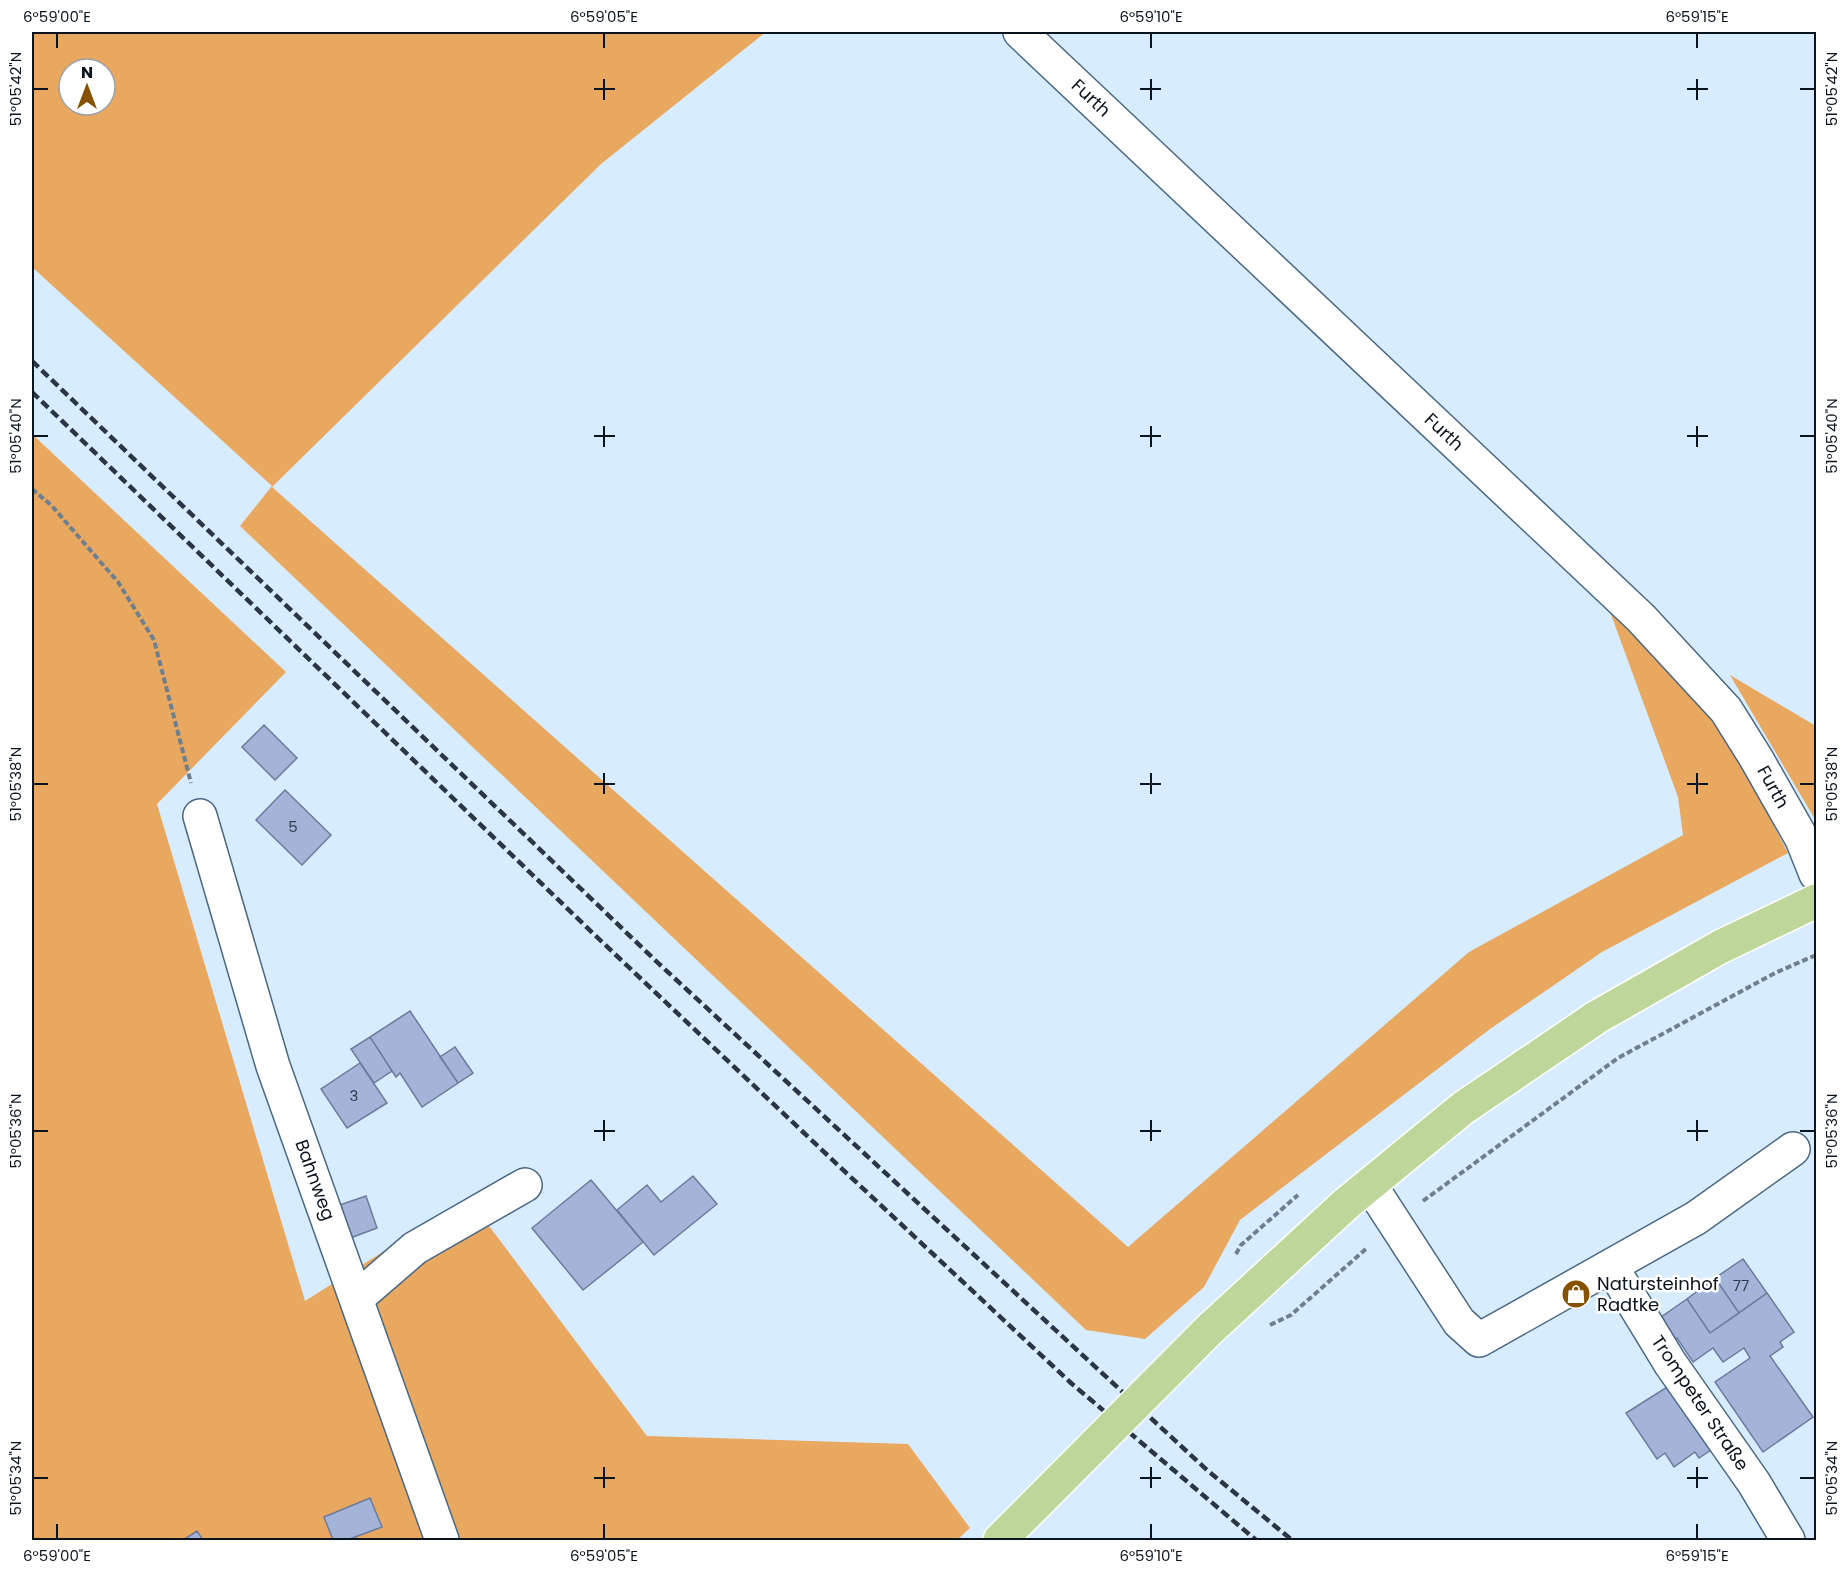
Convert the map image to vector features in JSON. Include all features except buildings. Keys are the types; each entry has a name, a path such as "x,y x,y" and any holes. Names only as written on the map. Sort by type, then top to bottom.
{"main road":[{"path":"1001,1540 1210,1329 1347,1203 1463,1108 1597,1017 1720,947 1816,901"}],"street":[{"name":"Furth","path":"1020,32 1641,618 1726,710 1802,839 1816,874"},
{"name":"Bahnweg","path":"200,816 273,1066 442,1540"},
{"path":"1370,1185 1459,1322 1479,1340 1696,1218 1793,1149"},
{"path":"357,1298 415,1248 525,1185"},
{"name":"Trompeter Straße","path":"1611,1266 1670,1363 1754,1483 1788,1540"}],"path":[{"path":"32,489 51,505 118,582 154,640 200,816"},
{"path":"1264,1328 1291,1315 1395,1223 1465,1168 1618,1058 1816,955"}],"shaded area":[{"path":"32,32 766,32 601,164 272,487 1128,1247 1469,952 1683,835 1678,797 1606,601 1729,740 1788,853 1602,952 1490,1029 1240,1220 1204,1287 1145,1339 1086,1330 240,526 272,486 32,267"},
{"path":"32,434 286,672 157,804 305,1301 468,1198 647,1436 908,1444 970,1528 957,1540 32,1540"},
{"path":"1730,675 1816,726 1816,821"}],"railway":[{"path":"32,361 657,962 1207,1470 1292,1540"},
{"path":"32,392 600,940 840,1167 1071,1383 1256,1540"}],"place":[{"name":"Natursteinhof Radtke","path":"1576,1294"}]}
